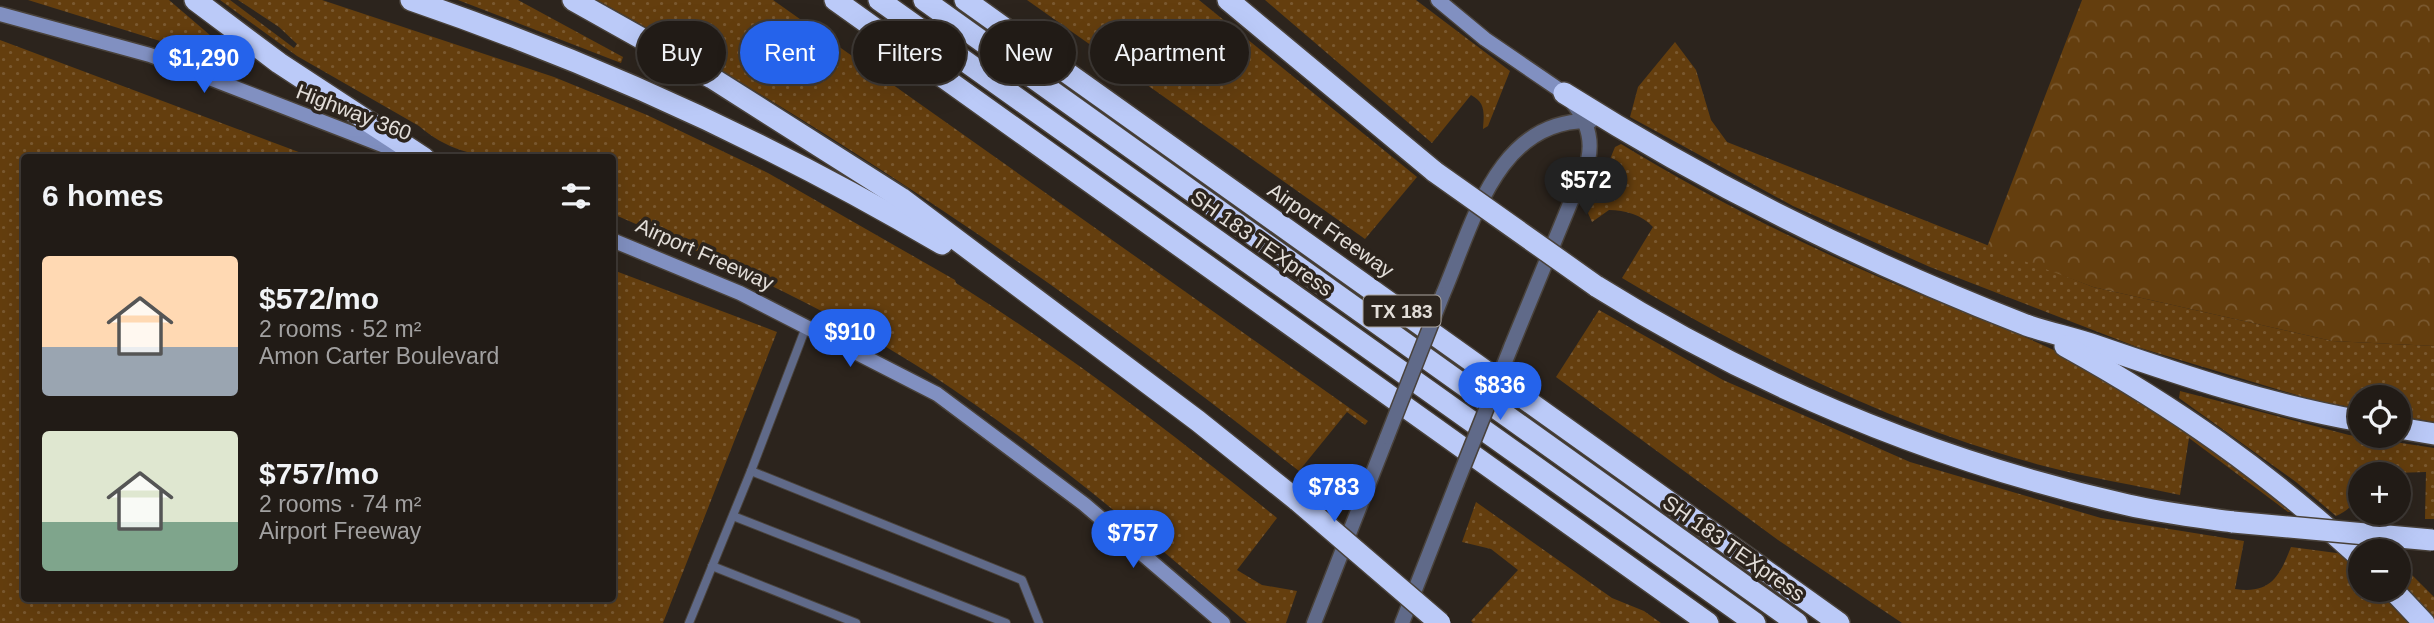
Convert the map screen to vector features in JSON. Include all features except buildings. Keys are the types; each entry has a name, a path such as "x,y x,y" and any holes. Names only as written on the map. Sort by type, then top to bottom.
{"highway":[{"path":"195,0 279,63 418,154"},
{"path":"411,0 492,27 614,77 794,163 943,244 1098,346"},
{"path":"573,0 712,78 901,198 1298,501 1440,623"},
{"path":"835,0 1708,623"},
{"name":"SH 183 TEXpress","path":"879,0 1755,623"},
{"name":"SH 183 TEXpress","path":"924,0 1797,623"},
{"name":"Airport Freeway","path":"965,0 1839,623"},
{"path":"1228,0 1435,172 1596,286 1667,330 1728,363 1845,417 1939,451 2038,482 2130,505 2233,522 2433,540"},
{"path":"1564,93 1703,177 1806,229 1873,261 2029,326 2247,396 2348,418"},
{"path":"2029,326 2166,404 2221,442 2308,510 2348,546"},
{"path":"2411,430 2434,434"},
{"path":"2404,602 2424,623"}],"main road":[{"path":"1438,0 1485,40 1564,93"},
{"name":"Highway 360","path":"0,14 150,55 404,154"},
{"name":"Airport Freeway","path":"616,242 740,293 937,394 1084,504 1223,623"},
{"path":"1206,608 1215,623"}],"street":[{"path":"1402,623 1511,346 1586,169 1590,144 1584,120 1564,93"},
{"path":"1314,623 1443,294 1487,190 1503,163 1532,135 1560,124 1584,120 1613,124"}],"lane":[{"path":"689,623 806,327"},
{"path":"751,471 1022,580 1038,623"},
{"path":"733,516 1006,623"},
{"path":"712,566 856,623"}],"green space":[{"path":"28,0 169,0 232,54 231,63"},
{"path":"220,0 230,0 294,48 297,44 279,27 238,0 322,0 554,77 647,115 768,173 955,280 1120,396 1277,518 1237,570 1262,585 1297,591 1286,623 1247,623 1053,462 972,402 892,350 774,287 616,215 616,154 478,154 462,150 439,141 419,126 297,56"},
{"path":"458,0 518,0 623,57 621,63"},
{"path":"597,0 773,0 803,21 740,21 740,82 726,74 726,21 637,23"},
{"path":"1027,0 1199,0 1225,21 1090,21 1090,45 1076,35 1076,21 1057,21"},
{"path":"1265,0 1416,0 1510,71 1488,126 1483,129 1482,105 1471,95 1432,143"},
{"path":"2082,0 2434,0 2434,346 2332,341 2093,287 1987,247"},
{"path":"0,40 304,154 21,154 21,602 616,602 616,271 777,332 663,623 0,623"},
{"path":"1249,41 1417,177 1365,239 1146,84 1249,84"},
{"path":"1675,42 1696,70 1711,120 1727,142 2093,287 2332,341 2434,346 2434,422 2411,418 2411,385 2348,385 2348,407 2313,400 2137,347 1930,267 1793,206 1630,117 1638,87"},
{"path":"839,47 853,57 853,84 892,84 1368,421 1365,425 1347,412 1299,471 1216,406 1045,281 958,221 743,84 839,84"},
{"path":"1621,144 1716,199 1814,248 2017,333 2096,371 2174,420 2295,512 2288,512 2189,438 2180,495 2078,474 1988,450 1879,410 1723,335 1622,278 1653,227 1649,223 1633,214 1609,210 1592,222 1588,213 1615,147"},
{"path":"1599,310 1723,380 1910,462 2101,518 2244,541 2235,589 2257,589 2272,582 2291,547 2344,554 2348,558 2348,602 2388,602 2408,623 1902,623 1778,540 1556,377"},
{"path":"2180,391 2348,435 2348,448 2411,448 2411,444 2434,448 2434,519 2425,519 2426,472 2411,472 2411,462 2348,462 2348,509 2336,516 2296,482 2179,398"},
{"path":"1476,502 1612,598 1644,611 1661,623 1473,623 1471,621 1518,570 1491,549 1462,542"},
{"path":"2411,574 2434,597 2434,620 2411,594"}]}
